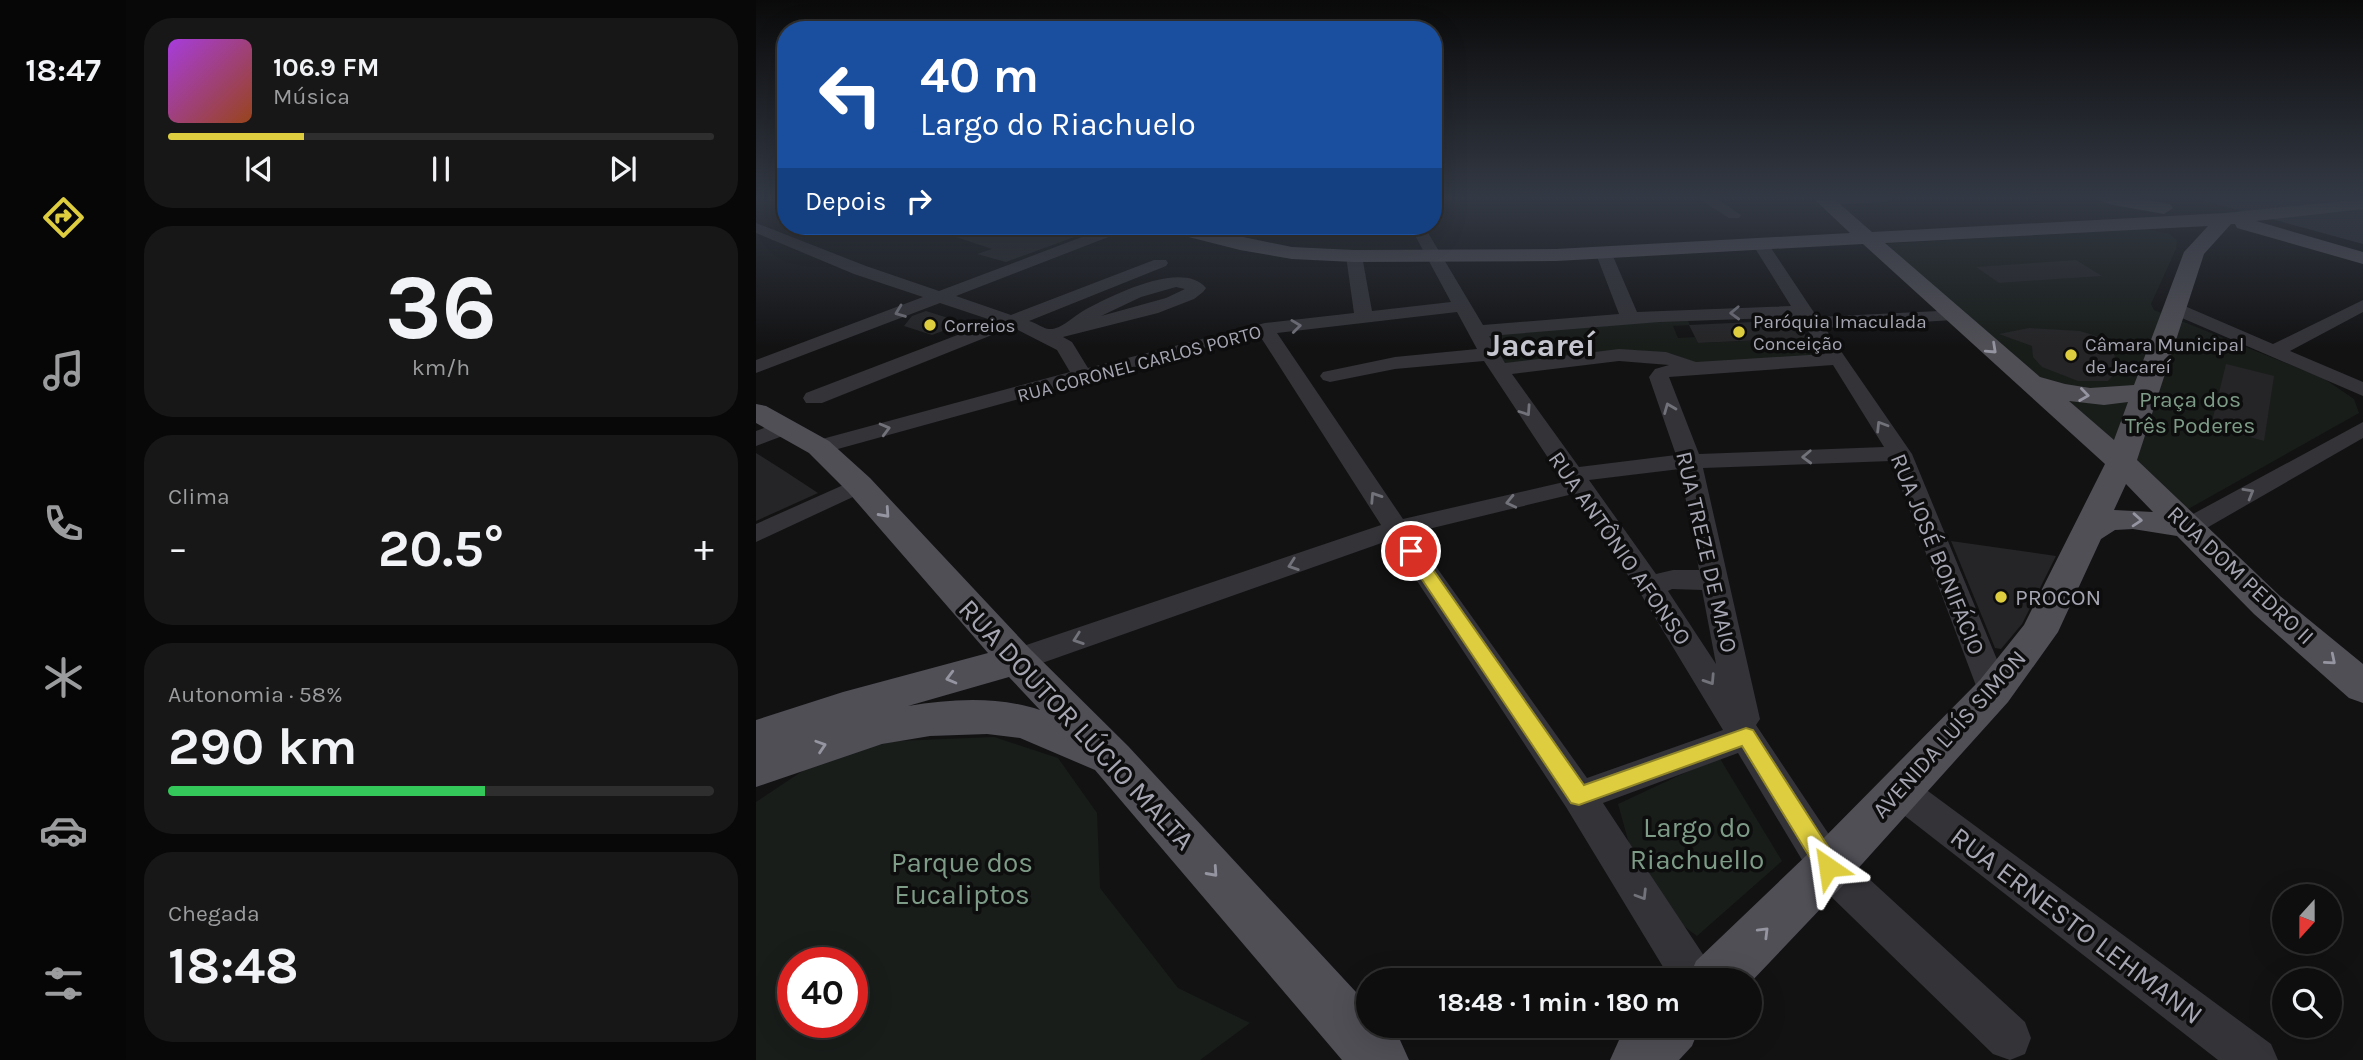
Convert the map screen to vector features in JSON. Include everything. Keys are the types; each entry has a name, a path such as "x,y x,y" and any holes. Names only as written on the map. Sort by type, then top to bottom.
{"main road":[{"path":"1272,247 1292,253 1354,256 1604,254 1717,247"},
{"name":"RUA DOM PEDRO II","path":"1876,247 2121,462 2267,606 2363,687"},
{"path":"2193,247 2194,252"},
{"name":"AVENIDA LUÍS SIMON","path":"1727,968 1828,867 1994,691 2039,632 2121,462 2194,252 2199,247"},
{"path":"2330,247 2363,258"},
{"path":"2022,378 2041,386 2092,397 2128,396 2147,390"},
{"name":"RUA DOUTOR LÚCIO MALTA","path":"756,412 771,433 820,447 859,485 1017,660 1112,759 1380,1060"},
{"path":"2088,532 2108,520 2133,519 2189,527"},
{"path":"756,737 842,708 1017,660"},
{"path":"756,768 881,727 930,719 987,717 1025,722 1112,759"},
{"path":"1639,1060 1660,1038"}],"street":[{"path":"804,247 860,270 1012,320 1058,332 1150,308 1187,296 1197,288 1187,283 1162,285 1087,315 1058,332"},
{"path":"756,367 1068,247"},
{"name":"RUA ANTÔNIO AFONSO","path":"1430,247 1494,362 1574,481 1652,589 1828,867 2009,1038"},
{"name":"RUA JOSÉ BONIFÁCIO","path":"1762,247 1839,359 1899,454 1994,691"},
{"path":"1604,254 1630,318"},
{"path":"1354,256 1364,317"},
{"path":"814,398 1160,264"},
{"path":"2273,352 2363,304"},
{"name":"RUA CORONEL CARLOS PORTO","path":"820,447 1201,343 1265,329 1464,306"},
{"path":"2174,308 2359,390"},
{"path":"1477,331 1630,318 1953,314"},
{"path":"1265,329 1396,529 1579,796 1687,968"},
{"path":"1058,332 1083,377"},
{"path":"1330,376 1395,363 1494,362 1636,354 1671,358 1698,367 1839,359"},
{"name":"RUA TREZE DE MAIO","path":"1698,367 1662,373 1658,382 1690,461 1746,736"},
{"path":"2189,527 2363,429"},
{"path":"1017,660 1396,529 1574,481 1690,461 1899,454"},
{"path":"756,534 859,485"},
{"path":"1652,589 1659,582 1675,579 1714,580"},
{"path":"1579,796 1746,736"},
{"name":"RUA ERNESTO LEHMANN","path":"1900,791 2255,1060"}],"green space":[{"name":"Praça dos Três Poderes","path":"1883,247 2176,247 2151,304 2154,310 2323,378 2354,399 2359,413 2181,513"},
{"path":"1687,319 1690,325 1673,326 1678,338 1695,337 1698,343 1807,338 1818,352 1810,357 1697,363 1672,354 1634,350 1505,364 1485,334"},
{"name":"Parque dos Eucaliptos","path":"994,737 1058,758 1097,813 1100,888 1178,988 1250,1023 1200,1060 756,1060 756,802 822,758 896,741"},
{"name":"Largo do Riachuello","path":"1719,757 1782,861 1697,936 1662,910 1635,865 1618,804"}],"building":[{"path":"987,247 1046,247 1006,262 977,254 992,249"},
{"path":"2076,260 2102,276 1999,283 1976,267"},
{"name":"Correios","path":"926,311 964,323 932,335 904,326 912,316"},
{"name":"Paróquia Imaculada Conceição","path":"1795,320 1807,338 1698,343 1689,325"},
{"name":"Câmara Municipal de Jacareí","path":"2029,328 2080,331 2128,346 2113,351 2119,369 2108,381 2078,381 2042,367 2033,357 2032,346 1999,334"},
{"path":"2226,364 2274,376 2264,441 2211,426"},
{"path":"756,453 783,470 818,493 756,521"},
{"name":"PROCON","path":"1951,541 2056,556 2022,624 2001,649 1995,648"}],"place":[{"name":"Correios","path":"930,325"},
{"name":"Paróquia Imaculada Conceição","path":"1739,332"},
{"name":"Câmara Municipal de Jacareí","path":"2071,355"},
{"name":"PROCON","path":"2001,597"}],"district":[{"name":"Jacareí","path":"1541,345"}],"route":[{"path":"1411,551 1579,796 1746,736 1828,867"}]}
